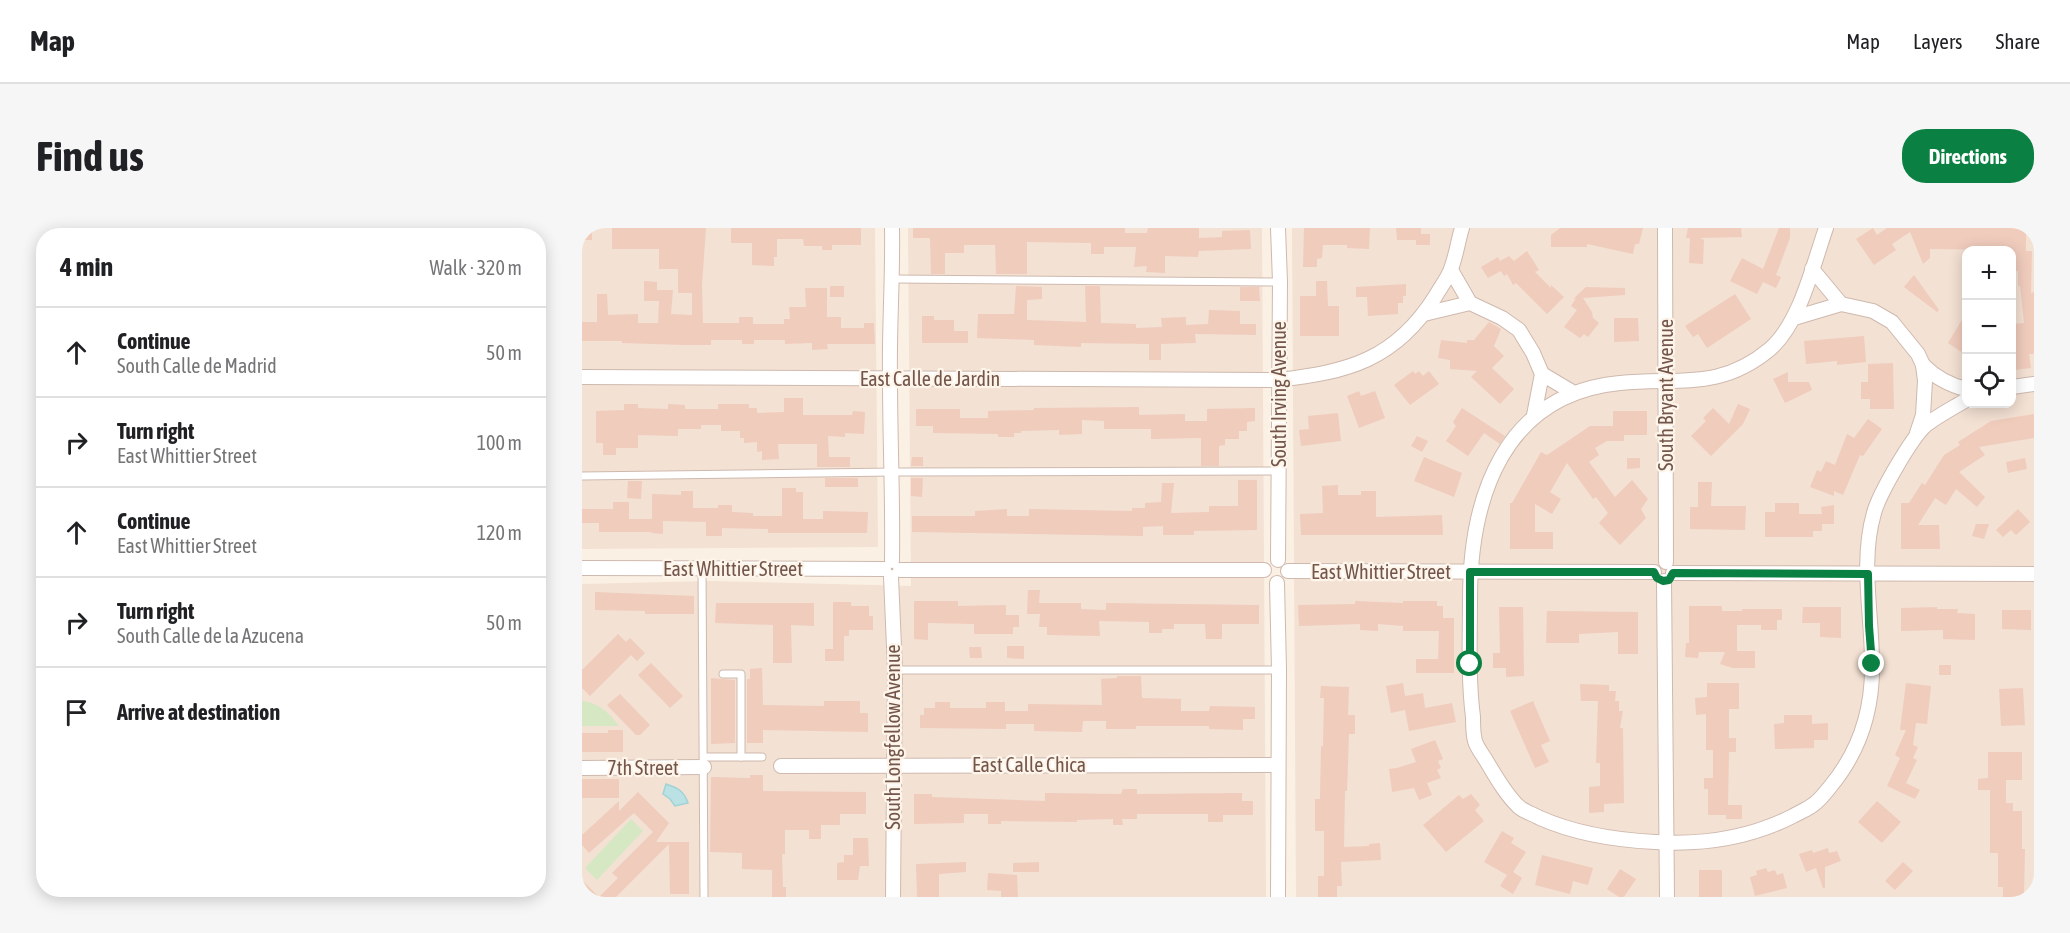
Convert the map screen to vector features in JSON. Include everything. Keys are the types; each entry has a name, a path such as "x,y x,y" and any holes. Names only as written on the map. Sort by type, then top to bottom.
{"street":[{"name":"South Longfellow Avenue","path":"892,228 890,378 895,670 893,897"},
{"name":"South Irving Avenue","path":"1278,228 1280,282 1278,560"},
{"name":"East Calle de Jardin","path":"582,377 1278,380 1317,375 1350,368 1379,354 1407,334 1424,314 1451,270 1462,228"},
{"name":"South Bryant Avenue","path":"1665,228 1664,572 1668,897"},
{"path":"1826,228 1794,318 1772,348 1753,362 1725,375 1696,381 1620,383 1575,393 1534,415 1510,444 1491,476 1473,539 1470,572 1470,694 1475,741 1494,774 1521,809 1551,823 1596,836 1666,843 1737,838 1782,821 1816,804 1845,769 1860,740 1869,699 1872,664 1868,574 1874,511 1904,454 1917,435 1926,425 1962,402"},
{"path":"1812,268 1841,304"},
{"path":"1451,270 1470,303 1502,318 1519,330 1533,353 1542,374 1534,415"},
{"path":"1424,314 1470,303"},
{"path":"1794,318 1841,304 1873,311 1892,322 1933,375 1962,389"},
{"path":"1917,435 1923,415 1923,365"},
{"path":"1542,374 1575,393"},
{"path":"2016,386 2034,384"},
{"path":"1278,560 1284,563 1288,571 1284,580 1277,583 1266,578 1264,570 1268,563 1278,560"},
{"name":"East Whittier Street","path":"582,568 1264,570"},
{"name":"East Whittier Street","path":"1288,571 2034,574"},
{"path":"1277,583 1278,897"},
{"name":"7th Street","path":"582,768 704,762"},
{"name":"East Calle Chica","path":"781,766 1278,765"}],"lane":[{"path":"893,279 1280,282"},
{"path":"582,476 1279,471"},
{"path":"702,569 704,897"},
{"path":"895,670 1279,670"},
{"path":"723,674 741,674 741,757"},
{"path":"704,762 762,756"}],"shaded area":[{"path":"582,228 875,228 878,547 582,549"},
{"path":"908,228 1262,228 1266,897 582,897 582,584 710,581 911,586"},
{"path":"1292,228 2034,228 2034,897 1296,897"}],"green space":[{"path":"582,701 604,709 619,726 582,726"},
{"path":"631,819 643,831 597,880 585,868"}],"water":[{"path":"666,784 680,791 688,803 675,806 663,794"}],"building":[{"path":"582,228 592,228 592,240 582,240"},
{"path":"612,228 706,228 702,285 703,323 739,323 739,317 753,317 753,324 784,324 784,319 790,319 789,307 806,307 805,288 827,288 827,317 841,317 841,328 864,328 864,323 874,323 875,344 827,344 828,349 812,350 812,343 785,344 785,340 754,340 754,344 742,344 742,340 711,340 711,345 582,341 582,322 597,322 597,294 607,294 608,315 638,314 638,323 658,323 659,301 644,301 644,281 657,282 657,290 673,290 671,314 692,315 692,293 678,293 678,269 659,269 659,249 612,249"},
{"path":"731,228 861,228 861,245 832,245 832,250 822,250 822,246 804,246 803,239 777,239 777,257 774,257 774,266 752,265 752,243 731,243"},
{"path":"913,228 1125,228 1125,233 1147,233 1148,228 1199,228 1199,238 1222,237 1222,231 1250,230 1251,249 1199,251 1198,257 1165,256 1165,273 1146,272 1147,266 1134,267 1136,247 1104,247 1104,254 1091,254 1091,243 1027,242 1027,274 996,274 995,245 964,245 964,253 945,253 945,274 931,274 930,238 913,238"},
{"path":"1304,228 1370,228 1369,249 1347,248 1347,245 1323,245 1322,258 1317,259 1317,267 1303,267"},
{"path":"1396,228 1421,228 1421,234 1430,234 1430,245 1416,245 1416,240 1397,240"},
{"path":"1560,228 1643,228 1639,244 1635,244 1633,254 1587,244 1587,247 1551,247 1551,235"},
{"path":"1688,228 1741,228 1742,237 1700,238 1704,240 1703,264 1689,263 1690,238 1686,238"},
{"path":"1779,228 1790,228 1790,238 1776,275 1781,277 1776,288 1763,282 1757,294 1730,281 1742,258 1763,269"},
{"path":"1873,228 1877,235 1887,228 2023,228 2023,231 2026,231 2026,251 2032,251 2031,293 2034,292 2034,354 2029,354 2031,368 2016,370 2016,324 2024,323 2018,271 2016,271 2016,246 1962,246 1962,249 1930,249 1930,258 1923,264 1910,232 1892,244 1896,250 1874,265 1856,239"},
{"path":"1527,251 1539,270 1535,272 1564,297 1547,314 1516,283 1513,285 1507,274 1504,276 1501,271 1488,278 1481,267 1498,257 1500,261 1509,256 1514,261"},
{"path":"1914,275 1939,310 1937,312 1904,287"},
{"path":"1316,281 1327,281 1328,306 1339,306 1339,336 1300,336 1300,296 1316,296"},
{"path":"1406,284 1406,296 1403,296 1403,303 1398,303 1398,314 1368,316 1367,297 1356,297 1356,287"},
{"path":"830,286 844,286 844,297 830,297"},
{"path":"1016,286 1042,287 1042,299 1027,300 1027,320 1086,322 1085,286 1100,286 1101,323 1136,324 1136,328 1162,327 1161,318 1186,317 1186,325 1208,324 1209,310 1240,311 1240,324 1256,324 1256,335 1195,334 1196,343 1161,344 1161,360 1149,360 1149,344 1081,343 1081,347 1034,345 1034,340 977,338 978,314 1014,314"},
{"path":"1240,287 1259,287 1260,301 1240,301"},
{"path":"1586,287 1625,288 1625,295 1583,298 1593,318 1599,323 1588,337 1584,334 1580,338 1564,327 1577,310 1571,306 1576,298 1573,299"},
{"path":"1735,294 1751,319 1707,348 1698,334 1693,337 1685,326"},
{"path":"922,316 934,316 934,320 954,320 954,331 968,331 968,343 922,343"},
{"path":"1614,318 1638,318 1639,341 1614,342"},
{"path":"1962,320 1962,352 1948,343"},
{"path":"1489,322 1501,329 1494,346 1504,356 1492,368 1514,389 1500,404 1471,377 1477,371 1450,369 1450,360 1438,358 1441,340 1467,343 1467,340 1474,340"},
{"path":"1864,336 1866,362 1837,365 1837,361 1806,364 1804,341"},
{"path":"1893,363 1894,409 1870,409 1870,399 1861,399 1861,382 1868,382 1868,364"},
{"path":"1413,371 1415,374 1419,371 1423,376 1429,371 1439,384 1410,405 1394,385"},
{"path":"1788,372 1788,382 1809,382 1812,390 1785,403 1773,379"},
{"path":"1359,391 1361,396 1375,391 1385,418 1359,428 1347,396"},
{"path":"784,398 803,398 803,415 852,415 853,411 865,412 864,434 845,433 845,437 828,436 829,457 850,457 850,467 817,467 817,444 778,444 779,459 762,460 762,451 757,452 757,442 744,443 744,438 740,438 740,431 721,431 721,425 701,425 701,429 678,429 678,436 638,435 638,448 616,448 616,455 603,455 603,443 596,443 596,411 624,410 624,404 638,404 638,408 668,409 668,404 685,405 685,409 718,409 718,404 749,404 749,408 757,408 757,413 784,412"},
{"path":"1738,404 1750,409 1743,424 1711,456 1691,436 1706,421 1703,418 1713,408 1729,424"},
{"path":"1139,407 1139,415 1185,414 1185,421 1207,421 1207,409 1255,408 1255,421 1247,422 1247,431 1239,431 1239,439 1225,439 1225,445 1219,446 1219,466 1201,466 1201,438 1151,439 1151,429 1104,429 1104,421 1082,420 1082,434 1059,435 1059,430 1021,431 1021,433 1014,433 1014,437 998,437 998,434 933,433 933,426 916,426 916,409 960,409 960,418 988,418 988,411"},
{"path":"1462,408 1505,436 1500,444 1484,433 1468,456 1446,441 1456,426 1453,422"},
{"path":"1613,411 1647,411 1647,435 1624,435 1624,441 1607,441 1595,448 1599,455 1589,462 1615,497 1632,480 1648,499 1641,509 1646,518 1620,545 1599,523 1608,513 1596,497 1593,499 1567,463 1550,492 1561,499 1552,514 1535,504 1535,532 1553,532 1553,549 1510,549 1510,503 1541,452 1547,455 1590,426 1613,426"},
{"path":"1338,413 1341,441 1301,446 1299,430 1309,429 1308,416"},
{"path":"2034,414 2034,438 1979,447 1985,455 1959,472 1985,497 1977,507 1956,489 1946,505 1935,498 1918,525 1939,525 1940,549 1901,549 1901,503 1909,503 1922,483 1925,485 1944,455 1960,445 1958,442 1991,421"},
{"path":"1868,419 1882,429 1863,456 1860,455 1843,495 1834,491 1834,496 1810,487 1817,470 1821,472 1826,461 1835,465 1847,434 1854,438"},
{"path":"1417,436 1428,441 1422,452 1411,446"},
{"path":"912,457 923,457 923,466 911,466"},
{"path":"1424,457 1462,473 1454,497 1414,481"},
{"path":"1627,458 1640,458 1640,468 1627,469"},
{"path":"2025,458 2027,469 2008,473 2006,462"},
{"path":"825,478 858,478 858,487 825,487"},
{"path":"911,478 923,478 922,497 911,496"},
{"path":"1238,480 1257,480 1257,530 1194,531 1194,535 1163,535 1163,526 1143,527 1143,536 912,532 912,516 975,516 975,511 1007,509 1007,516 1029,516 1029,509 1132,511 1132,508 1145,508 1145,503 1161,502 1162,483 1174,483 1171,513 1209,512 1209,506 1238,506"},
{"path":"628,481 642,481 641,499 627,498"},
{"path":"1698,482 1712,482 1711,506 1746,506 1745,530 1690,529 1690,507 1698,507"},
{"path":"1338,485 1338,495 1361,495 1361,491 1376,491 1376,517 1442,515 1443,535 1301,535 1300,514 1323,513 1322,486"},
{"path":"782,488 796,488 796,492 803,492 803,519 823,519 823,511 868,512 867,533 768,533 768,529 722,528 722,536 706,536 706,522 663,521 663,534 599,532 599,523 582,523 582,509 613,509 613,502 629,502 629,519 652,519 652,494 681,495 681,491 693,491 693,508 718,508 718,505 732,505 732,512 753,513 753,516 782,516"},
{"path":"1775,503 1799,503 1799,514 1822,514 1821,507 1834,505 1834,524 1822,524 1822,531 1813,531 1813,537 1765,537 1765,512 1775,512"},
{"path":"2018,509 2030,522 2016,535 2011,530 2003,537 1996,530"},
{"path":"1976,524 1989,524 1984,539 1972,536"},
{"path":"1028,590 1040,590 1039,603 1081,603 1081,609 1106,610 1106,603 1259,605 1259,624 1222,624 1222,639 1206,639 1205,624 1174,624 1174,629 1162,629 1162,633 1149,633 1149,622 1099,621 1100,636 1047,635 1047,627 1039,627 1040,614 1027,614"},
{"path":"595,592 694,596 694,614 645,614 645,611 595,610"},
{"path":"914,601 958,601 958,606 1006,605 1006,615 1019,615 1019,627 1013,627 1013,634 974,634 974,624 928,623 928,640 914,639"},
{"path":"1355,601 1403,603 1403,601 1437,601 1437,606 1443,606 1443,618 1454,618 1454,673 1416,673 1416,659 1438,659 1439,631 1403,631 1403,626 1378,624 1378,631 1360,630 1360,624 1299,626 1298,605 1355,604"},
{"path":"833,602 851,602 851,606 869,606 869,616 873,616 873,630 849,630 849,636 844,636 844,661 825,661 825,649 833,649"},
{"path":"716,603 814,603 814,626 791,625 792,663 773,663 773,625 715,623"},
{"path":"1689,606 1722,606 1722,611 1782,609 1782,620 1777,620 1777,630 1761,630 1761,625 1737,625 1737,651 1755,651 1755,668 1733,668 1720,664 1725,652 1699,652 1698,658 1685,657 1686,643 1689,643"},
{"path":"1499,607 1523,607 1524,676 1506,677 1506,668 1493,668 1493,653 1500,653"},
{"path":"1803,607 1841,607 1841,638 1820,637 1820,623 1802,623"},
{"path":"1937,607 1937,609 1958,609 1957,613 1975,614 1975,640 1943,639 1943,630 1901,631 1901,608"},
{"path":"2002,610 2031,610 2031,630 2002,629"},
{"path":"1547,611 1638,612 1638,654 1618,654 1618,632 1579,634 1579,643 1546,643"},
{"path":"618,634 626,642 630,638 645,653 637,661 631,655 590,696 582,688 582,670"},
{"path":"1007,646 1024,646 1024,659 1007,658"},
{"path":"969,647 981,647 982,658 970,658"},
{"path":"651,663 683,696 670,708 638,675"},
{"path":"1939,665 1951,665 1951,675 1939,675"},
{"path":"762,668 763,705 824,706 824,701 860,701 860,713 868,713 868,732 763,730 763,743 747,743 747,679 750,679 750,669"},
{"path":"1117,676 1141,676 1142,698 1181,699 1181,711 1209,711 1210,706 1255,707 1255,719 1243,719 1243,730 1209,729 1209,726 1136,726 1136,729 1106,729 1106,721 1083,721 1082,732 1034,731 1034,724 1006,724 1006,729 920,728 920,715 924,715 924,708 935,708 935,702 950,702 950,708 986,708 986,702 1005,702 1005,711 1028,711 1028,704 1102,705 1101,679 1117,678"},
{"path":"711,678 735,680 735,743 711,744"},
{"path":"1403,683 1405,696 1423,693 1425,708 1452,703 1456,722 1409,731 1405,710 1391,713 1386,686"},
{"path":"1707,683 1739,683 1739,709 1729,709 1729,738 1736,738 1736,752 1729,752 1728,805 1742,805 1742,819 1726,819 1726,815 1708,815 1708,789 1704,789 1704,778 1713,778 1713,750 1706,750 1706,714 1696,715 1695,698 1707,697"},
{"path":"1906,683 1931,686 1927,724 1916,723 1913,745 1918,747 1913,758 1917,760 1906,783 1920,790 1915,799 1887,786 1900,758 1895,755 1906,730 1900,730"},
{"path":"1580,684 1609,685 1609,691 1616,691 1615,701 1619,701 1619,711 1623,711 1620,728 1623,728 1624,803 1604,804 1604,812 1589,813 1589,787 1600,786 1600,763 1596,763 1598,701 1581,701"},
{"path":"1321,686 1349,687 1348,715 1355,715 1355,734 1349,734 1344,847 1380,843 1381,860 1341,862 1342,886 1337,886 1337,897 1318,897 1318,876 1324,876 1324,831 1315,831 1315,799 1320,799 1321,746 1323,746 1324,698 1320,698"},
{"path":"2023,688 2025,725 2001,726 1999,689"},
{"path":"620,694 650,725 640,735 636,735 607,705"},
{"path":"1533,701 1550,741 1541,745 1549,762 1535,768 1510,711"},
{"path":"1784,715 1812,715 1812,724 1828,723 1828,740 1814,740 1814,748 1775,749 1774,724 1784,723"},
{"path":"608,730 623,730 623,752 582,752 582,733 608,733"},
{"path":"1435,740 1443,759 1438,761 1441,768 1437,770 1441,778 1427,783 1432,795 1419,800 1414,788 1392,792 1389,769 1416,762 1411,749"},
{"path":"1988,752 2022,752 2022,780 2006,780 2006,803 2013,803 2013,811 2022,811 2022,849 2025,849 2024,897 2003,897 2003,887 1998,887 1998,853 1990,853 1990,790 1978,790 1978,779 1988,778"},
{"path":"750,775 763,775 763,791 866,792 866,814 840,814 840,825 821,825 821,839 809,839 809,830 785,830 785,854 782,854 783,887 786,887 786,897 772,897 772,870 742,869 742,853 710,852 711,777 750,778"},
{"path":"582,779 619,779 619,798 582,798"},
{"path":"1123,789 1137,789 1137,794 1242,793 1242,801 1253,801 1253,815 1223,815 1223,822 1208,822 1208,814 1137,814 1137,819 1122,819 1123,825 1113,825 1113,819 1077,820 1077,822 1001,821 1001,824 988,824 988,814 964,814 964,823 914,824 914,794 932,794 932,797 1045,801 1045,793 1121,794"},
{"path":"638,792 669,823 656,842 689,842 689,894 670,894 669,844 616,897 599,897 618,878 612,873 653,832 634,813 589,853 582,845 582,835 619,801 619,811"},
{"path":"1471,794 1480,805 1475,810 1484,821 1446,852 1423,825 1459,795 1463,799"},
{"path":"1877,801 1901,822 1882,843 1858,822"},
{"path":"1502,831 1514,838 1511,843 1526,852 1513,872 1522,878 1513,894 1500,886 1507,875 1484,862"},
{"path":"853,838 868,838 869,866 860,866 858,880 837,880 837,863 844,862 844,855 853,855"},
{"path":"1828,848 1829,853 1837,851 1841,861 1825,867 1825,888 1823,888 1816,868 1806,872 1799,854 1812,850 1813,853"},
{"path":"1542,855 1593,868 1588,885 1573,881 1570,894 1535,885"},
{"path":"966,862 966,872 939,874 939,897 917,897 916,864"},
{"path":"1039,862 1039,872 1013,872 1013,863"},
{"path":"1903,862 1913,871 1895,890 1885,881"},
{"path":"1766,868 1768,872 1775,870 1777,875 1783,873 1787,888 1755,896 1750,877 1757,875 1756,871"},
{"path":"1620,869 1636,879 1624,897 1619,897 1607,889"},
{"path":"1699,870 1722,870 1722,897 1699,897"},
{"path":"988,873 1017,875 1018,897 1001,897 1001,891 987,890"},
{"path":"582,880 599,897 582,897"}],"route":[{"path":"1470,664 1470,572 1654,572 1655,576 1663,581 1669,580 1673,573 1868,574 1872,664"}]}
